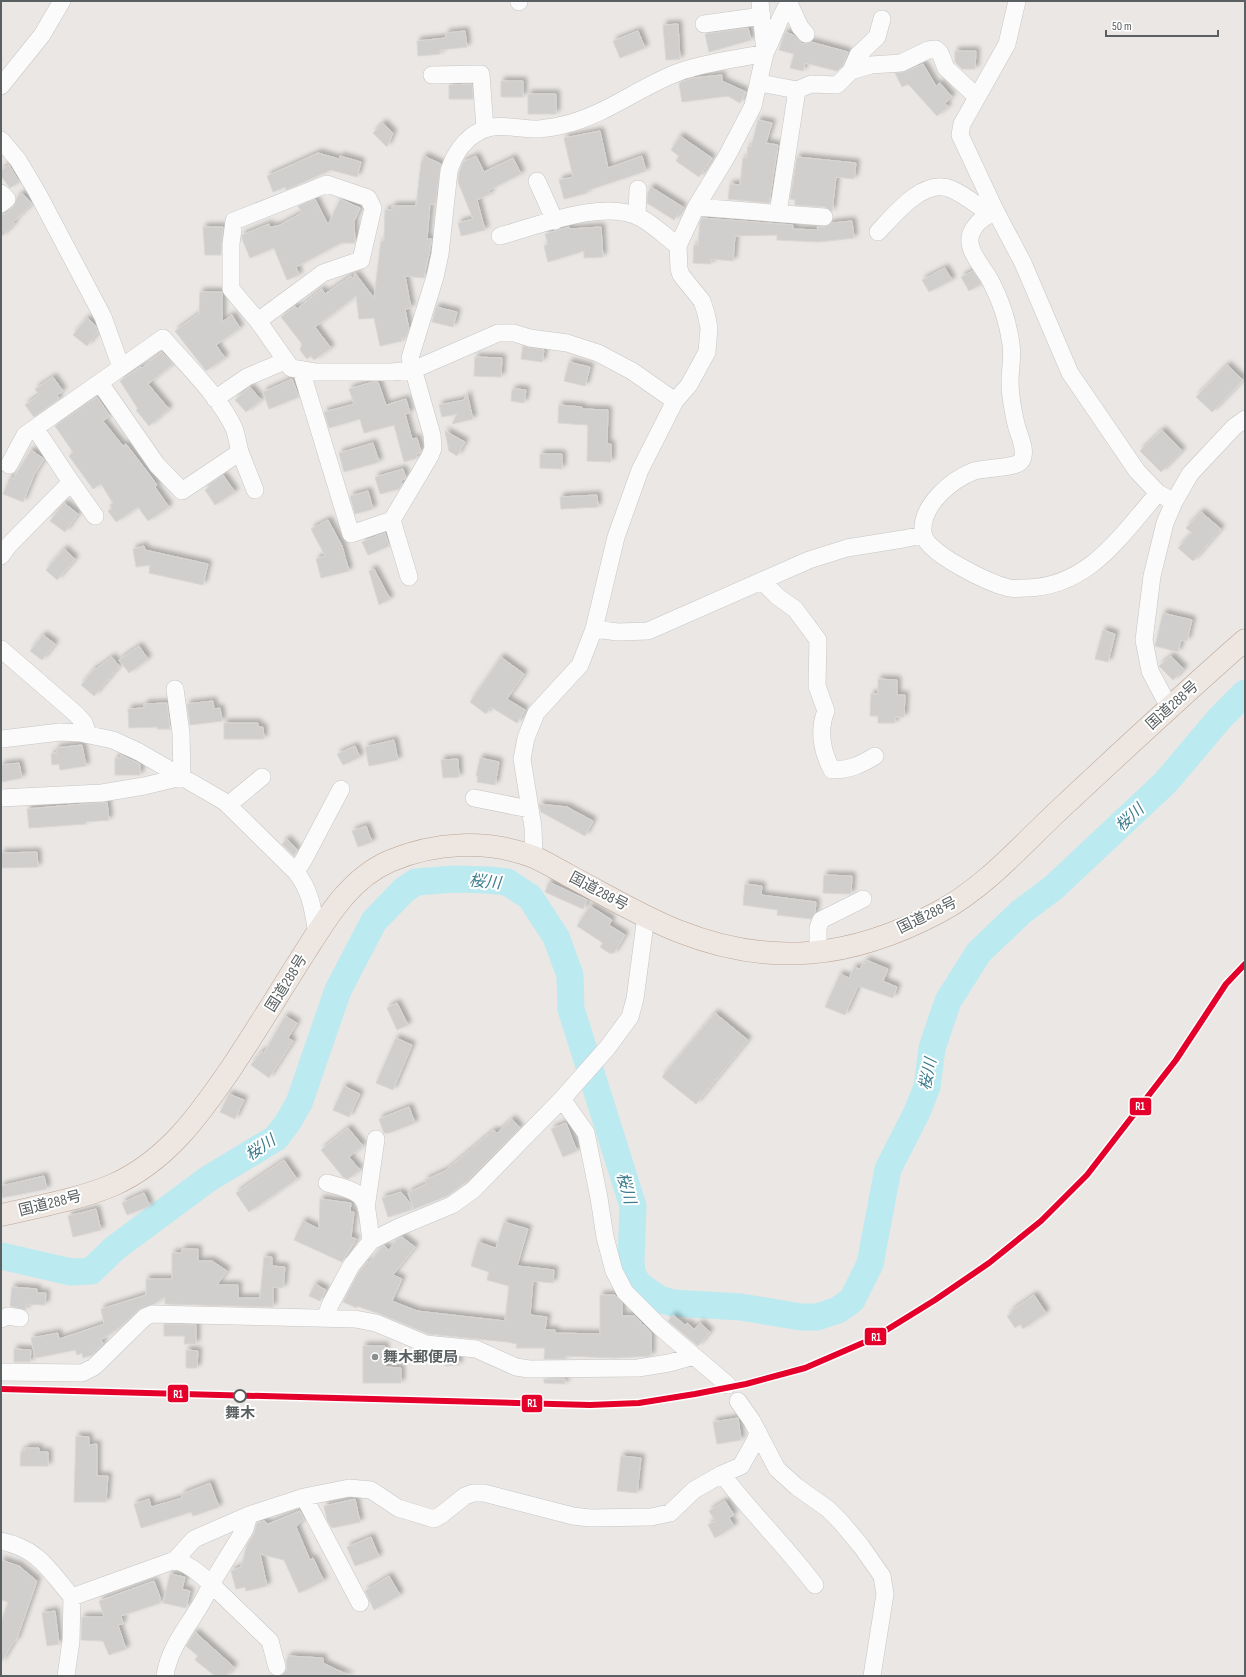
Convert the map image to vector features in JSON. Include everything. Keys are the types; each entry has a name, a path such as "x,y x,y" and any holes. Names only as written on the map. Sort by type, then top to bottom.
{"highway":[{"name":"国道288号","path":"1,1214 78,1196 114,1184 135,1173 170,1148 209,1100 244,1049 317,934 349,888 362,877 390,861 408,854 435,847 475,845 507,849 534,857 646,916 678,931 732,948 753,952 781,954 818,952 856,945 881,937 938,912 963,897 979,884 1169,707 1245,640"}],"street":[{"path":"1,86 42,35 62,1"},
{"path":"1018,1 1007,44 962,124 960,135 993,213 1023,263 1070,373 1126,457 1158,493 1174,502"},
{"path":"301,370 351,534 392,520 430,456 433,448 428,418 410,358 435,277 440,254 448,171 452,159 460,148 471,137 485,129 495,126 539,129 562,126 587,119 679,72 765,53 775,34 782,12 790,2 800,27 806,34"},
{"path":"534,857 534,839 522,759 526,738 536,714 580,665 594,629 616,537 640,470 676,401 689,385 707,352 709,328 702,301 681,275 679,269 678,246 696,207 727,156 753,106 760,83 765,53 761,9 704,24"},
{"path":"760,83 797,90 811,84 837,86 850,71 858,55 876,37 882,19"},
{"path":"850,71 871,65 901,64 928,50 936,49 940,53 946,68 977,97"},
{"path":"432,75 481,74 485,129"},
{"path":"778,213 797,90"},
{"path":"1,140 18,160 37,192 103,317 121,368"},
{"path":"537,181 555,221"},
{"path":"258,321 324,273 361,260 373,208 368,198 327,184 234,221 231,244 231,289 258,321 291,368 315,372 392,372 413,370 498,333 514,333 530,338 567,343 598,353 632,371 676,401"},
{"path":"878,232 919,192 929,188 950,188 993,213"},
{"path":"637,216 638,189"},
{"path":"1,193 7,199 1,204"},
{"path":"696,207 824,217"},
{"path":"500,236 555,221 585,214 607,211 623,212 637,216 678,246"},
{"path":"993,213 976,224 970,232 970,243 972,252 991,281 1000,299 1008,326 1012,360 1010,385 1016,426 1023,448 1023,457 1017,465 988,468 974,472 952,483 938,497 930,509 923,524 922,535 943,557 972,573 1009,588 1038,588 1060,583 1096,562 1121,536 1158,493"},
{"path":"9,465 25,435 163,338 215,399 234,429 240,452 255,490"},
{"path":"215,399 247,377 285,361"},
{"path":"100,382 157,464 182,491 240,452"},
{"path":"1169,707 1150,671 1144,640 1152,576 1165,523 1174,502 1190,474 1234,427 1245,419"},
{"path":"35,428 95,516"},
{"path":"1,556 9,545 71,482"},
{"path":"392,520 409,577"},
{"path":"594,629 618,632 648,631 809,560 847,548 903,540 922,535"},
{"path":"762,581 778,597 795,609 818,640 817,686 826,711 822,722 822,748 832,770 845,770 857,767 875,756"},
{"path":"1,649 76,714 84,723 88,734"},
{"path":"175,689 181,733 182,777"},
{"path":"2,739 60,732 88,734 112,740 139,752 228,805 296,872 304,882 310,895 317,934"},
{"path":"1,798 102,793 144,786 182,777"},
{"path":"228,805 262,777"},
{"path":"296,872 341,789"},
{"path":"474,798 529,809"},
{"path":"818,952 818,928 821,920 863,899"},
{"path":"326,1317 330,1305 350,1266 371,1241 399,1227 452,1205 473,1190 564,1098 608,1047 630,1017 635,999 646,916"},
{"path":"564,1098 586,1133 605,1237 614,1271 625,1292 694,1356 728,1385"},
{"path":"366,1208 376,1139"},
{"path":"327,1183 356,1191 362,1196 366,1208 371,1241"},
{"path":"1,1372 82,1373 94,1367 145,1317 152,1314 326,1317 355,1319 376,1323 426,1344 476,1349 516,1367 528,1369 638,1368 669,1363 694,1356"},
{"path":"1,1318 8,1316 20,1318"},
{"path":"738,1402 758,1432 777,1469 797,1487 828,1509 841,1522 861,1546 882,1576 885,1594 872,1676"},
{"path":"72,1597 175,1560 194,1539 249,1515 304,1497 349,1488 371,1490 398,1508 434,1519 473,1493 484,1494 573,1516 590,1518 651,1517 670,1513 694,1490 722,1474 735,1469 745,1461 758,1432"},
{"path":"722,1474 742,1501 794,1557 815,1585"},
{"path":"304,1497 360,1603"},
{"path":"165,1676 170,1657 180,1636 207,1594 211,1584 245,1529 249,1515"},
{"path":"1,1541 16,1544 32,1552 72,1597 71,1635 66,1676"},
{"path":"175,1560 190,1565 270,1641 276,1667"}],"building":[{"path":"678,24 680,59 666,60 663,25"},
{"path":"748,28 751,40 709,52 705,34"},
{"path":"465,31 467,47 440,50 440,54 418,56 417,41 446,38 446,33"},
{"path":"638,31 645,48 620,58 613,41"},
{"path":"785,32 793,35 803,44 811,42 848,52 843,65 837,71 805,63 803,71 790,68 794,54 779,50"},
{"path":"955,51 976,51 975,69 962,69 955,62"},
{"path":"923,64 936,86 940,83 952,97 945,103 948,107 937,116 908,84 902,87 895,73 905,72"},
{"path":"722,75 722,81 746,92 740,103 728,96 682,102 679,83 692,78"},
{"path":"501,81 523,81 523,97 501,97"},
{"path":"472,84 473,99 449,99 449,85"},
{"path":"528,94 556,94 556,114 528,114"},
{"path":"758,120 772,123 766,143 778,145 769,203 728,199 730,184 740,185 743,158 747,158 748,146 751,147"},
{"path":"383,123 393,133 387,147 373,133"},
{"path":"600,131 608,168 642,156 646,171 586,191 587,193 564,199 559,180 573,177 564,138"},
{"path":"680,136 712,158 699,177 676,161 679,156 671,150"},
{"path":"318,153 339,159 340,156 361,162 357,177 331,170 286,190 285,187 273,192 267,176"},
{"path":"424,156 441,164 435,204 430,204 427,239 432,239 424,278 405,276 411,308 405,309 409,329 406,337 401,338 402,341 380,346 374,318 359,319 356,296 315,327 331,348 314,360 311,356 307,359 300,350 302,344 281,317 295,306 297,309 322,289 325,294 351,276 353,279 355,273 374,298 381,241 384,241 385,210 392,210 392,206 416,206 421,163"},
{"path":"476,156 484,172 513,158 521,174 489,190 490,194 477,200 485,230 461,236 458,223 473,219 458,182 459,173 463,162"},
{"path":"797,157 856,163 854,179 836,177 832,212 825,207 795,205 795,200 790,199"},
{"path":"9,165 19,182 10,188 1,176 1,170"},
{"path":"651,187 683,207 674,220 647,203 648,192"},
{"path":"22,193 32,204 13,222 14,224 1,237 1,214 5,214 13,207 17,198"},
{"path":"315,199 328,225 340,199 360,208 354,221 355,243 341,243 296,267 299,275 287,280 274,248 250,258 242,239 242,235 269,224 270,227 278,226 302,213 298,206"},
{"path":"702,218 793,225 793,229 818,230 817,227 824,227 832,223 852,221 854,238 819,242 777,240 777,235 735,236 733,261 711,259 711,264 693,263 694,245 698,245 700,222"},
{"path":"203,227 223,227 221,255 205,255"},
{"path":"569,227 570,229 601,227 603,257 584,258 584,251 548,262 544,246 548,244 545,234"},
{"path":"945,268 952,280 929,292 922,280"},
{"path":"973,271 981,284 969,291 961,277"},
{"path":"200,292 222,292 222,322 232,315 240,328 216,345 225,358 206,371 175,331 199,314"},
{"path":"436,307 457,312 453,327 432,322"},
{"path":"87,318 95,325 98,332 87,346 73,335"},
{"path":"523,346 544,350 542,362 521,359"},
{"path":"162,352 173,364 148,384 169,409 149,426 136,410 138,409 120,381 141,367 142,368"},
{"path":"475,357 502,358 501,377 474,376"},
{"path":"569,362 590,367 585,386 564,381"},
{"path":"1227,365 1243,380 1212,412 1196,397"},
{"path":"53,377 63,391 57,395 59,399 34,417 25,405 39,395 35,389"},
{"path":"292,379 299,397 269,409 263,392"},
{"path":"378,382 386,405 406,399 410,413 405,414 412,439 417,438 421,452 416,454 417,458 404,462 394,425 364,433 360,419 329,428 324,412 354,404 349,389"},
{"path":"250,387 261,400 246,412 235,400"},
{"path":"512,390 526,390 524,403 511,401"},
{"path":"467,394 473,419 452,424 457,414 442,417 439,405 464,400"},
{"path":"97,397 110,416 103,421 123,446 126,444 157,485 155,487 169,507 148,521 138,507 116,522 108,511 112,508 110,505 113,503 101,484 93,489 69,456 73,452 55,426"},
{"path":"559,405 582,407 582,409 608,410 607,444 611,444 611,462 587,461 588,425 558,423"},
{"path":"1162,430 1182,451 1161,472 1140,451"},
{"path":"445,431 465,442 457,456 449,451"},
{"path":"373,443 379,462 344,472 339,453"},
{"path":"31,450 44,459 34,475 23,502 3,494 10,477 13,479"},
{"path":"540,454 562,454 562,469 540,468"},
{"path":"403,469 406,478 401,481 402,484 399,489 380,494 375,477"},
{"path":"223,475 235,492 215,505 205,490 209,487 208,485"},
{"path":"368,491 373,509 355,514 350,496"},
{"path":"597,495 598,507 561,509 560,497"},
{"path":"64,503 78,514 65,532 50,521"},
{"path":"1201,512 1221,529 1193,561 1178,548 1192,533 1186,528"},
{"path":"328,520 342,546 349,571 321,578 316,559 325,556 311,529"},
{"path":"385,533 389,546 368,555 362,542"},
{"path":"144,546 145,550 208,564 203,585 149,573 150,565 136,567 133,549"},
{"path":"64,549 75,559 57,580 46,570"},
{"path":"374,569 390,599 379,605 369,571"},
{"path":"1163,613 1192,620 1187,641 1181,640 1178,652 1155,646"},
{"path":"1103,630 1115,634 1108,662 1095,659"},
{"path":"43,635 55,644 42,660 30,651"},
{"path":"139,646 148,659 129,673 119,660"},
{"path":"1171,656 1184,669 1173,680 1159,666"},
{"path":"112,657 119,666 94,696 81,685 95,668 96,669"},
{"path":"501,657 524,674 507,699 525,710 517,723 491,707 486,714 470,702"},
{"path":"878,679 897,680 897,695 905,695 904,717 895,717 895,723 878,723 878,716 870,716 871,694 878,694"},
{"path":"213,701 214,709 220,708 222,721 190,725 187,704"},
{"path":"167,703 170,729 157,729 157,727 129,728 128,709 144,708 144,704"},
{"path":"224,723 258,723 258,727 263,727 264,739 224,739"},
{"path":"394,740 398,760 369,766 365,747"},
{"path":"82,745 86,766 60,770 59,764 52,765 51,754 57,753 56,748"},
{"path":"355,746 360,757 343,765 337,754"},
{"path":"121,755 140,764 140,775 115,775 115,758 121,758"},
{"path":"480,758 499,762 495,785 477,782 478,776 476,776"},
{"path":"458,759 459,777 443,778 441,760"},
{"path":"19,763 22,778 1,782 1,765"},
{"path":"107,802 109,820 86,822 86,824 29,828 27,809"},
{"path":"539,804 567,807 593,821 585,836 541,812"},
{"path":"366,826 372,842 358,847 352,831"},
{"path":"287,839 297,850 294,856 282,844"},
{"path":"37,852 38,867 1,868 1,853"},
{"path":"824,875 852,876 851,894 823,893"},
{"path":"549,882 587,900 583,909 545,892"},
{"path":"745,884 762,886 761,895 816,902 815,913 811,919 777,915 778,910 743,905"},
{"path":"590,906 612,920 609,925 625,935 614,953 609,953 600,947 603,943 577,926"},
{"path":"866,960 888,969 883,981 897,987 893,998 858,986 845,1015 825,1007 840,974 849,978 854,967 860,969 863,963 865,964"},
{"path":"397,1003 408,1025 397,1030 387,1008"},
{"path":"715,1013 748,1040 696,1104 662,1077"},
{"path":"285,1016 297,1023 288,1038 293,1041 269,1078 251,1065 262,1051 264,1053"},
{"path":"396,1038 412,1045 393,1090 376,1083"},
{"path":"344,1086 360,1094 349,1117 333,1110"},
{"path":"229,1094 244,1100 235,1119 220,1112"},
{"path":"409,1107 415,1123 389,1133 384,1133 379,1119"},
{"path":"512,1119 520,1128 466,1182 447,1196 414,1209 408,1193 426,1184 425,1180 445,1171 494,1130 497,1133"},
{"path":"566,1123 577,1151 563,1157 551,1129"},
{"path":"348,1128 363,1146 349,1157 360,1170 348,1179 343,1177 321,1150"},
{"path":"284,1160 297,1179 249,1212 236,1193"},
{"path":"44,1176 47,1189 1,1198 1,1186"},
{"path":"401,1192 411,1204 411,1210 388,1217 382,1198"},
{"path":"144,1193 150,1206 127,1215 122,1203"},
{"path":"320,1199 351,1203 350,1212 354,1212 351,1237 356,1239 342,1262 294,1240 303,1221 319,1229"},
{"path":"96,1209 101,1230 73,1237 68,1216"},
{"path":"504,1222 528,1229 517,1266 554,1270 553,1283 533,1281 530,1315 547,1317 545,1330 555,1330 555,1333 600,1334 600,1295 615,1295 622,1303 622,1316 635,1316 641,1322 641,1325 644,1325 651,1333 651,1356 615,1358 566,1356 566,1359 544,1359 545,1348 516,1348 517,1344 507,1342 428,1334 380,1314 357,1306 357,1308 343,1302 359,1272 367,1262 369,1263 382,1247 384,1246 389,1250 397,1239 402,1237 415,1247 393,1275 402,1279 392,1301 417,1311 505,1321 509,1286 487,1280 489,1272 471,1266 478,1242 496,1248"},
{"path":"182,1249 198,1249 198,1261 212,1261 227,1271 217,1285 238,1285 238,1298 260,1298 264,1257 272,1257 272,1266 285,1267 283,1288 273,1287 273,1307 165,1304 165,1297 154,1304 138,1310 120,1327 101,1340 103,1344 92,1355 83,1358 82,1353 77,1355 75,1350 35,1358 31,1338 58,1333 59,1339 104,1324 101,1309 146,1295 146,1279 172,1279 172,1253 182,1253"},
{"path":"315,1284 326,1290 320,1301 309,1296"},
{"path":"12,1287 37,1289 37,1293 46,1293 45,1305 26,1304 26,1310 10,1306"},
{"path":"1034,1295 1046,1313 1023,1329 1020,1324 1015,1328 1007,1316 1012,1313 1011,1311"},
{"path":"673,1315 685,1325 687,1323 694,1329 700,1323 710,1332 698,1346 668,1321"},
{"path":"164,1324 196,1325 196,1344 184,1344 185,1336 164,1336"},
{"path":"363,1346 385,1346 385,1367 401,1368 401,1383 363,1383"},
{"path":"14,1349 31,1350 30,1362 14,1362"},
{"path":"186,1350 198,1351 197,1368 186,1368"},
{"path":"445,1356 458,1357 459,1365 445,1366"},
{"path":"544,1379 565,1379 565,1384 544,1383"},
{"path":"738,1418 741,1440 717,1444 713,1422"},
{"path":"76,1436 89,1437 89,1445 97,1444 97,1476 108,1476 106,1502 74,1502"},
{"path":"25,1448 39,1448 39,1452 48,1452 48,1466 20,1466 21,1451 25,1451"},
{"path":"621,1456 641,1458 637,1493 617,1491"},
{"path":"210,1483 219,1507 193,1516 191,1512 141,1528 134,1504 149,1499 151,1507 182,1498 182,1494"},
{"path":"355,1499 360,1522 332,1528 327,1520 324,1506"},
{"path":"725,1501 734,1515 729,1518 734,1526 715,1538 708,1525 715,1521 709,1511"},
{"path":"300,1511 304,1519 296,1527 310,1560 313,1558 324,1581 299,1593 284,1560 260,1554 267,1586 246,1591 245,1587 236,1589 231,1571 241,1567 247,1545 254,1534 257,1523 264,1521 268,1524"},
{"path":"371,1537 379,1557 355,1566 347,1547"},
{"path":"1,1560 19,1566 37,1581 16,1641 14,1641 1,1663 1,1623 8,1602 1,1600"},
{"path":"170,1574 185,1577 182,1589 190,1591 186,1608 163,1603"},
{"path":"389,1576 400,1595 374,1610 365,1591"},
{"path":"154,1581 160,1597 160,1603 121,1616 123,1624 118,1625 126,1649 109,1655 103,1641 81,1640 82,1617 104,1617 99,1601"},
{"path":"55,1611 59,1644 47,1646 42,1613"},
{"path":"195,1632 234,1667 226,1676 215,1676 195,1660 198,1656 186,1646"},
{"path":"289,1656 323,1658 323,1663 350,1676 281,1676 287,1670 286,1660"}],"waterway":[{"name":"桜川","path":"1,1256 71,1272 91,1271 115,1248 208,1179 276,1138 288,1122 299,1103 338,990 374,921 404,890 416,882 455,879 488,880 507,882 530,897 556,937 570,975 571,1009 633,1206 631,1262 632,1273 638,1284 659,1299 673,1303 741,1307 801,1317 817,1317 838,1310 852,1300 870,1264 888,1169 917,1112 927,1087 932,1048 948,1001 979,952 1021,912 1053,888 1166,782 1220,718 1245,693"}],"transit line":[{"name":"R1","path":"1,1389 590,1405 639,1403 695,1394 746,1384 805,1368 872,1339 935,1300 989,1263 1041,1221 1087,1175 1176,1060 1226,984 1245,964"}],"place":[{"name":"舞木郵便局","path":"375,1357"},
{"name":"舞木","path":"240,1396"}]}
